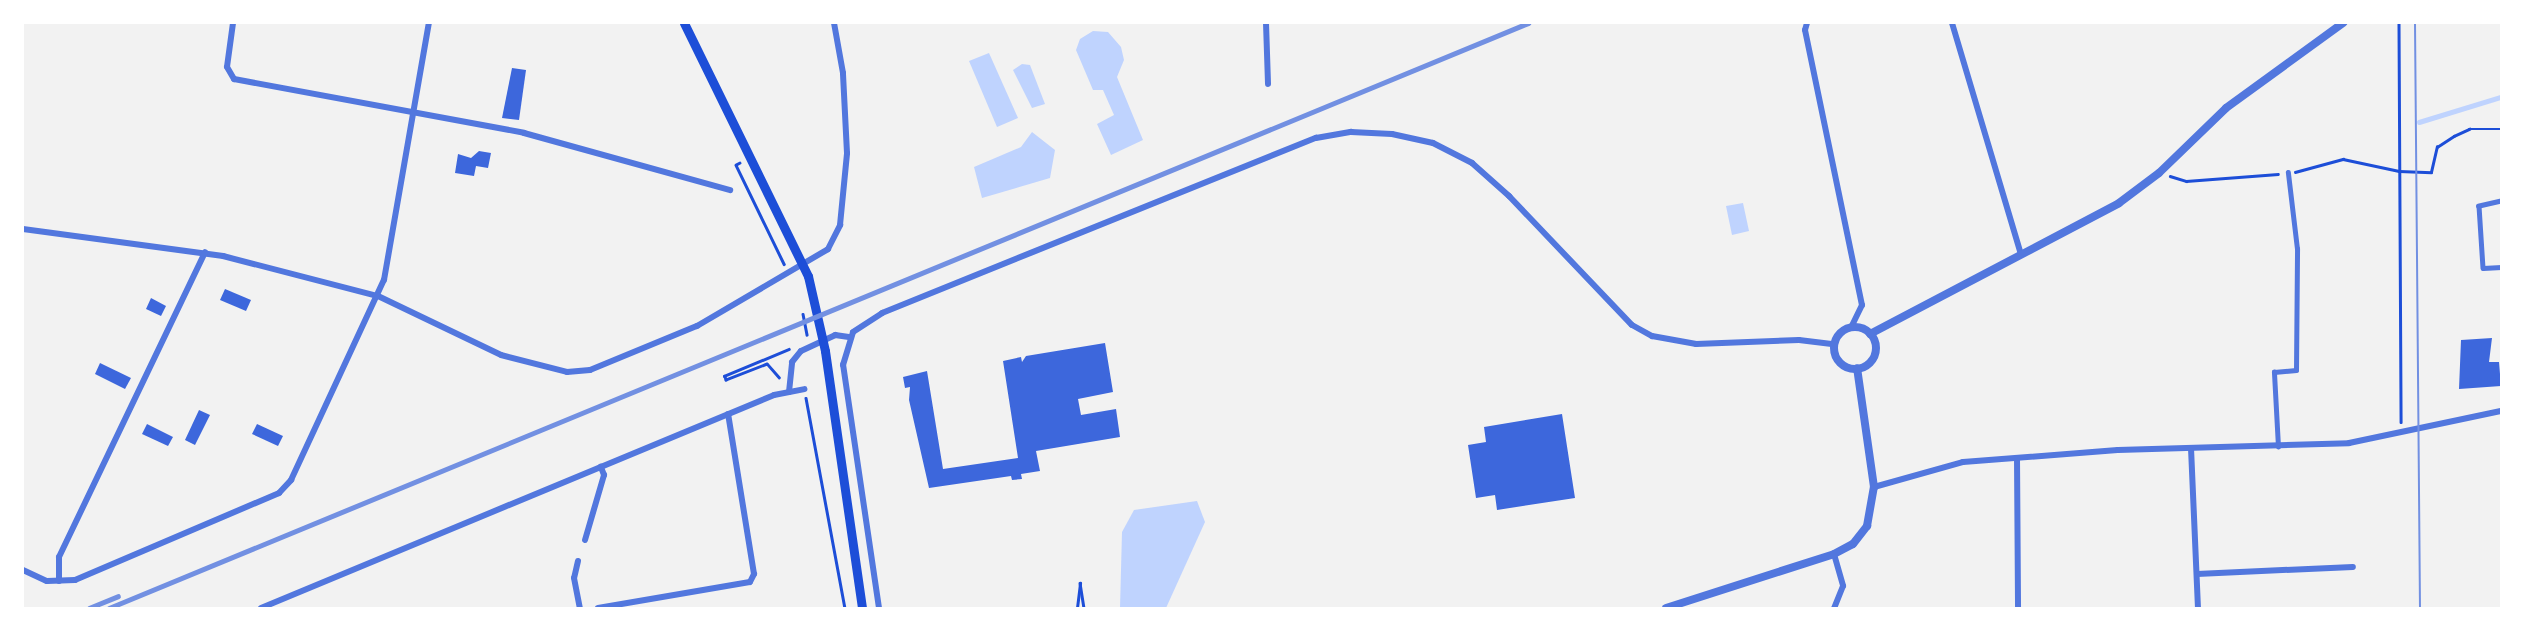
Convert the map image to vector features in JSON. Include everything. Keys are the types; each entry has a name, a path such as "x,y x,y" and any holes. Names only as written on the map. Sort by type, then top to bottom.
{"main road":[{"path":"684,23 808,276 825,351 862,608"}],"street":[{"path":"233,23 229,74 234,79 416,111 524,134 730,190"},
{"path":"23,570 47,581 75,580 279,492 291,480 378,296 416,111 429,23"},
{"path":"23,229 205,252 378,296 501,355 567,372 590,370 697,327 828,250 839,225 847,153 843,73 834,23"},
{"path":"1266,23 1268,84"},
{"path":"1807,23 1805,30 1862,305 1851,328 1840,333 1834,344 1840,362 1857,369"},
{"path":"1952,23 2021,255"},
{"path":"1851,328 1870,334 2119,203 2159,173 2226,108 2343,23"},
{"path":"879,608 843,365 849,337 883,313 1317,138 1371,132 1433,143 1472,163 1643,332 1696,344 1799,340 1834,344"},
{"path":"2278,448 2274,372 2297,370 2297,249 2288,173"},
{"path":"2501,201 2479,206 2483,268 2501,267"},
{"path":"60,581 59,557 205,252"},
{"path":"1857,369 1868,363 1875,352 1870,334"},
{"path":"789,392 788,378 792,362 808,347 835,335 849,337"},
{"path":"1666,608 1834,554 1853,544 1867,526 1874,487 1857,369"},
{"path":"261,608 728,415 804,389"},
{"path":"1874,487 1948,464 2191,448 2278,448 2348,443 2501,411"},
{"path":"598,608 751,582 754,574 728,415"},
{"path":"2191,448 2198,608"},
{"path":"2017,458 2018,608"},
{"path":"585,540 604,474 601,467"},
{"path":"1834,554 1843,586 1834,608"},
{"path":"578,561 574,578 580,608"},
{"path":"2197,574 2353,567"}],"path":[{"path":"2399,23 2400,426"},
{"path":"2159,173 2186,181 2288,173 2343,159 2399,171 2431,172 2438,147 2454,136 2469,129 2501,130"},
{"path":"740,163 736,165 789,273"},
{"path":"788,378 779,378 767,364 726,380 724,376 808,337 802,304"},
{"path":"804,389 845,608"},
{"path":"1077,608 1080,583 1084,608"}],"water":[{"path":"1093,31 1108,32 1121,47 1124,60 1117,77 1143,140 1111,155 1097,124 1114,115 1103,90 1093,90 1076,50 1080,39"},
{"path":"989,53 1018,118 997,127 969,61"},
{"path":"1022,64 1030,65 1045,104 1032,108 1013,70"},
{"path":"1032,132 1055,150 1050,178 982,198 974,167 1021,147"},
{"path":"1743,203 1749,231 1732,235 1726,206"},
{"path":"1197,501 1205,522 1166,608 1120,608 1122,532 1134,510"}],"building":[{"path":"512,68 526,70 519,120 502,118"},
{"path":"479,151 491,153 488,168 476,166 474,176 455,173 458,154 471,158"},
{"path":"225,289 251,300 246,311 220,300"},
{"path":"151,298 166,306 161,316 146,309"},
{"path":"2492,338 2489,362 2499,362 2501,386 2459,389 2461,340"},
{"path":"1105,343 1113,392 1078,399 1081,415 1116,409 1120,437 1036,451 1040,471 1021,474 1022,479 1012,480 1011,476 929,488 909,400 910,387 905,388 903,377 927,371 943,469 1018,458 1003,361 1021,357 1022,362 1026,356"},
{"path":"100,363 131,378 125,389 95,374"},
{"path":"199,410 210,415 195,445 185,440"},
{"path":"1562,414 1575,498 1497,510 1495,495 1476,498 1468,445 1486,442 1484,427"},
{"path":"147,424 173,437 168,446 142,434"},
{"path":"257,424 283,436 278,446 252,434"}],"waterway":[{"path":"2419,122 2501,97"}],"tram line":[{"path":"2415,23 2420,608"}],"railway":[{"path":"109,608 1528,23"},
{"path":"89,608 118,596"}]}
